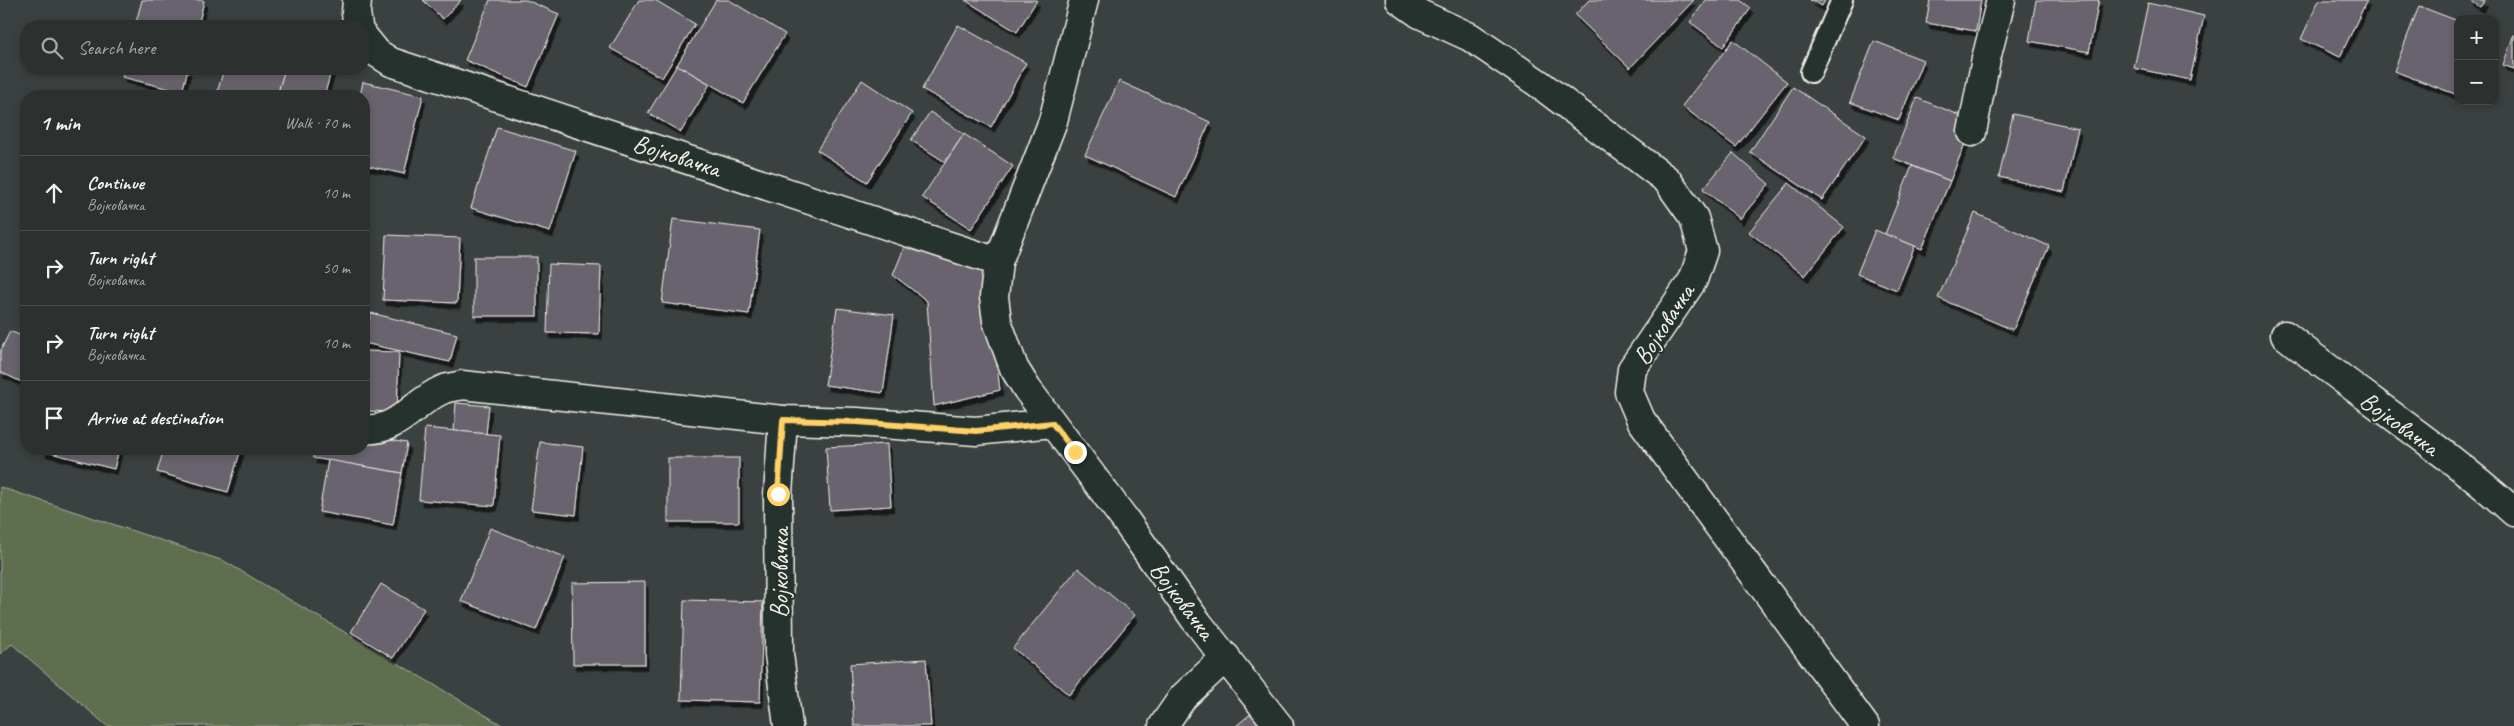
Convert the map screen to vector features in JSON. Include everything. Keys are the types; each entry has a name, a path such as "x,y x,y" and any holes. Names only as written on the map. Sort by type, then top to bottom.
{"street":[{"path":"357,0 357,20"},
{"name":"Војковачка","path":"1084,0 1053,121 998,262 994,298 997,322 1014,368 1052,423 1123,517 1194,618 1279,726"},
{"name":"Војковачка","path":"1400,0 1420,14 1470,36 1546,89 1667,180 1694,218 1703,251 1694,280 1632,369 1629,392 1641,420 1865,726"},
{"path":"1972,132 1986,59 2001,0"},
{"name":"Војковачка","path":"370,44 377,53 391,62 998,262"},
{"name":"Војковачка","path":"2285,335 2332,373 2478,480 2514,512"},
{"path":"370,430 374,431 390,426 443,389 462,386 783,420 857,422 976,431 1052,423"},
{"name":"Војковачка","path":"783,420 778,494 779,654 788,726"},
{"name":"Војковачка","path":"1163,726 1184,697 1226,657"}],"lane":[{"path":"1811,72 1842,0"}],"green space":[{"path":"0,487 224,561 504,726 107,726 12,644 0,654"}],"building":[{"path":"142,0 204,1 199,20 137,20"},
{"path":"423,0 461,0 443,19"},
{"path":"490,0 526,0 559,14 528,87 465,60"},
{"path":"639,0 655,0 695,24 662,78 610,48"},
{"path":"716,0 729,0 785,34 743,103 677,65"},
{"path":"965,0 1037,0 1017,32"},
{"path":"1589,0 1694,0 1630,68 1575,15"},
{"path":"1706,0 1740,0 1751,8 1723,47 1690,22"},
{"path":"1810,0 1825,0 1822,6"},
{"path":"1930,0 1981,0 1976,31 1926,23"},
{"path":"2036,0 2099,0 2089,52 2029,41"},
{"path":"2319,0 2367,0 2340,57 2301,39"},
{"path":"2470,0 2485,0 2480,7"},
{"path":"2148,3 2204,16 2190,80 2134,68"},
{"path":"2419,6 2454,19 2454,94 2394,71"},
{"path":"958,25 1026,63 991,127 922,89"},
{"path":"2514,34 2514,69 2503,65"},
{"path":"1733,40 1787,82 1736,147 1682,106"},
{"path":"1874,41 1923,60 1899,120 1850,102"},
{"path":"677,65 710,84 681,132 648,113"},
{"path":"123,75 186,75 183,90 174,90 122,77"},
{"path":"222,75 283,75 279,90 218,90"},
{"path":"283,75 330,75 326,90 279,90"},
{"path":"862,80 912,113 867,182 817,150"},
{"path":"1119,81 1210,122 1176,197 1085,155"},
{"path":"363,82 423,96 404,174 370,166 370,90 361,90"},
{"path":"1793,87 1866,136 1822,200 1750,152"},
{"path":"1917,98 1974,121 1950,181 1893,158"},
{"path":"930,112 964,134 945,162 911,140"},
{"path":"2013,114 2078,128 2064,192 1999,177"},
{"path":"497,127 576,151 550,232 471,208"},
{"path":"964,134 1013,166 971,229 922,197"},
{"path":"1733,153 1769,184 1740,219 1703,189"},
{"path":"1912,166 1950,181 1922,249 1885,234"},
{"path":"1789,183 1844,227 1805,276 1749,232"},
{"path":"1975,213 2049,246 2013,330 1938,298"},
{"path":"673,219 760,230 749,314 662,303"},
{"path":"1875,230 1915,246 1897,290 1857,274"},
{"path":"386,235 460,238 457,303 383,300"},
{"path":"909,236 984,263 1000,390 934,406 927,301 893,275"},
{"path":"474,257 537,257 537,316 474,316"},
{"path":"549,264 601,266 599,334 547,333"},
{"path":"837,308 894,315 883,393 825,385"},
{"path":"371,313 457,334 450,362 370,344"},
{"path":"10,331 20,335 20,381 0,372 0,352"},
{"path":"370,351 399,352 397,412 370,411"},
{"path":"456,403 489,406 486,434 454,431"},
{"path":"425,428 500,435 494,506 419,500"},
{"path":"370,437 407,443 402,473 313,458 314,455 370,455"},
{"path":"540,442 583,447 576,515 531,510"},
{"path":"887,444 891,506 830,510 826,447"},
{"path":"59,455 118,455 114,469"},
{"path":"162,455 239,455 228,492 157,472"},
{"path":"668,458 739,458 739,522 668,522"},
{"path":"328,460 402,473 393,525 319,512"},
{"path":"490,528 565,557 536,630 461,601"},
{"path":"1078,568 1135,615 1069,695 1013,648"},
{"path":"645,582 645,664 573,664 572,583"},
{"path":"381,584 424,609 393,658 351,632"},
{"path":"684,600 763,602 760,702 681,700"},
{"path":"926,659 931,726 854,726 850,664"},
{"path":"1254,711 1267,726 1236,726"}],"route":[{"path":"778,494 783,420 857,422 976,431 1023,428 1052,423 1075,452"}]}
